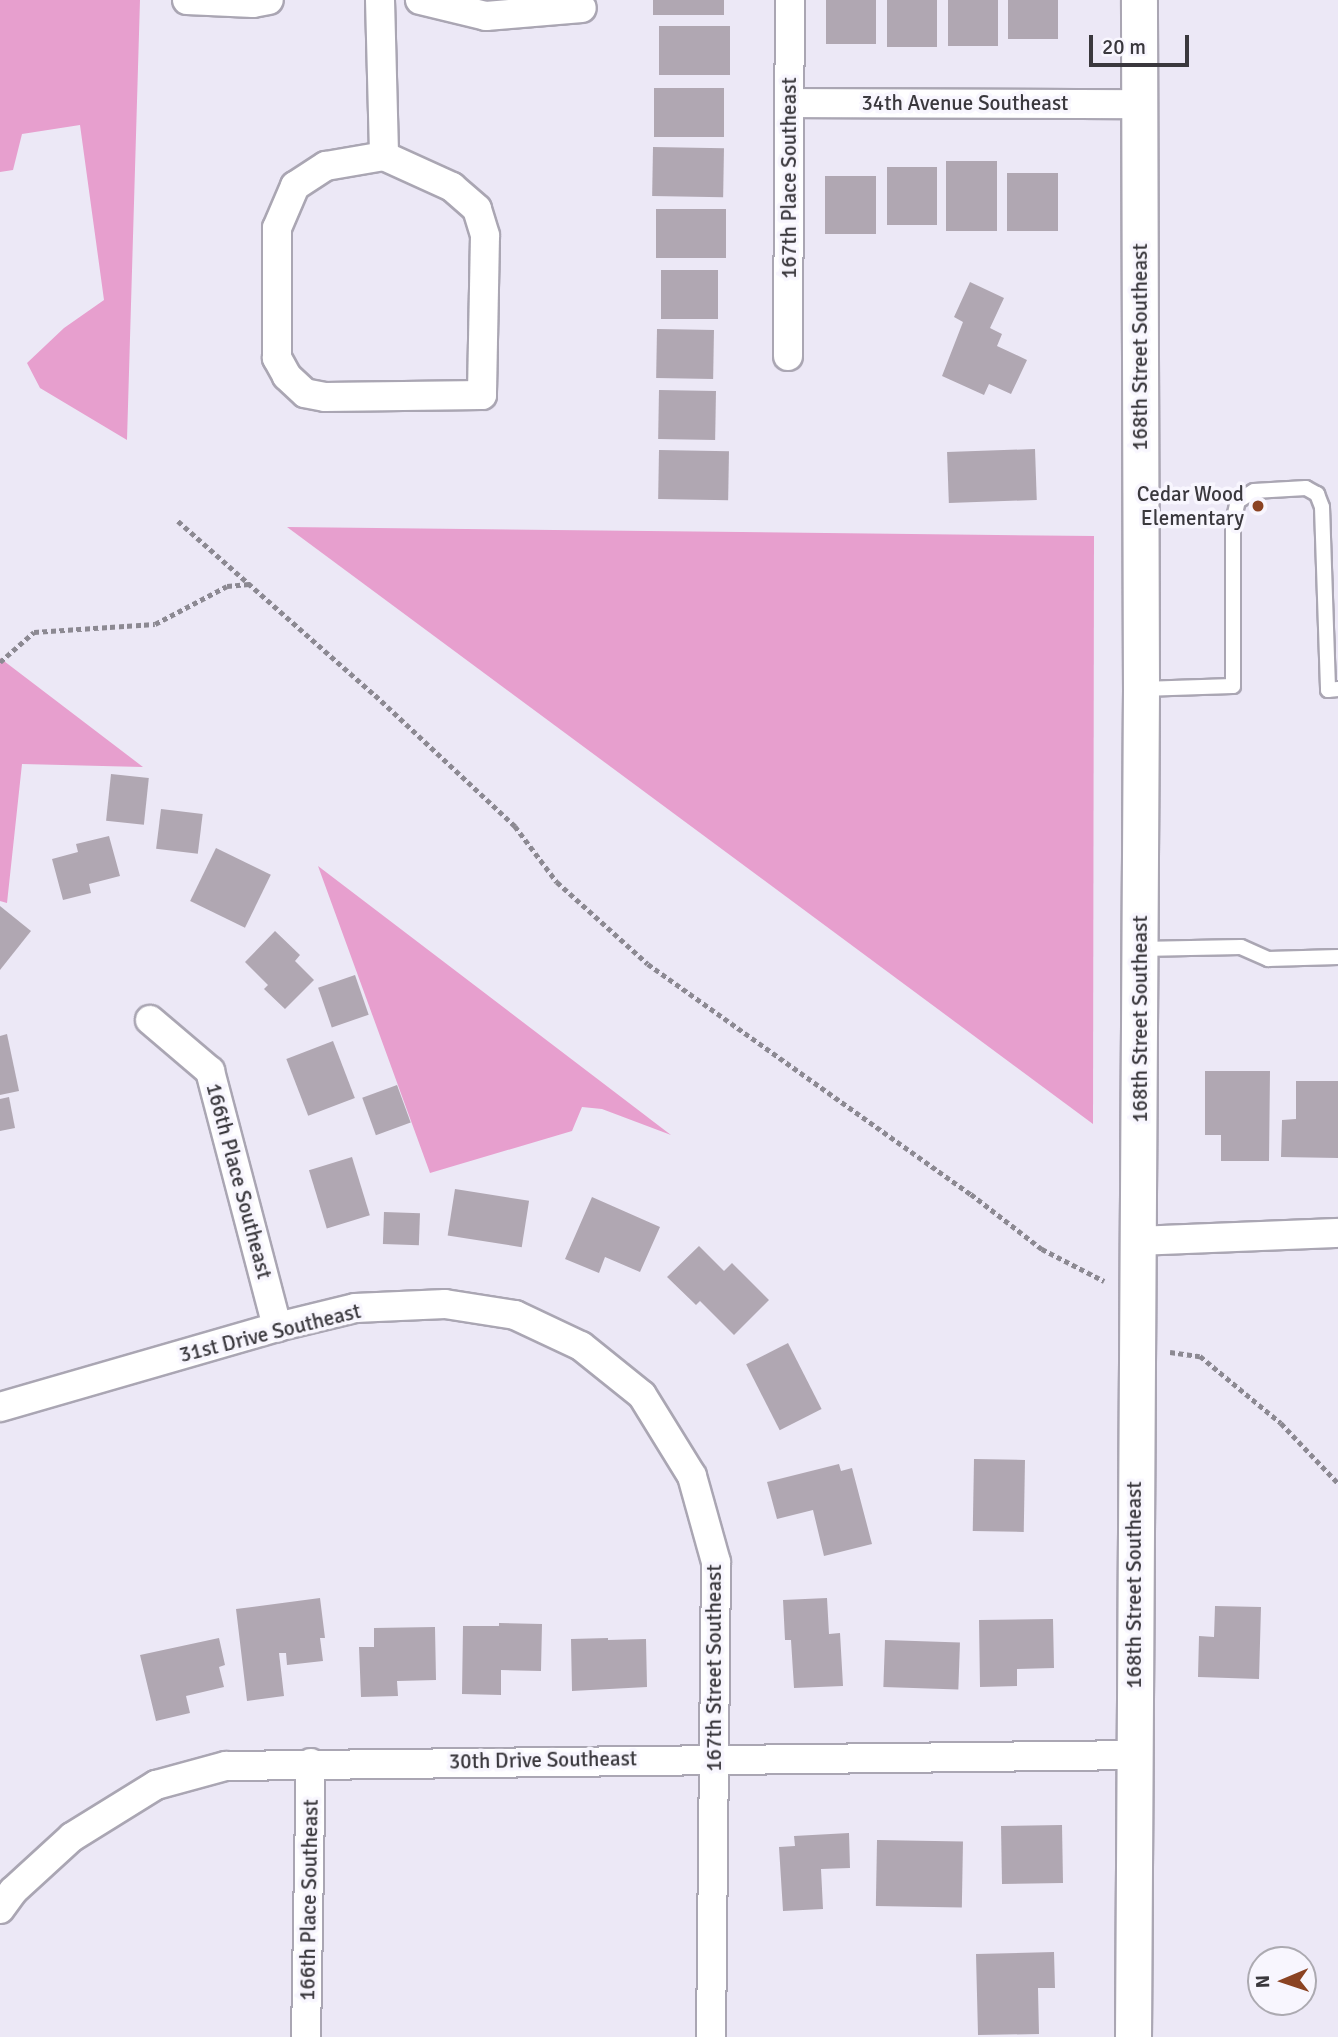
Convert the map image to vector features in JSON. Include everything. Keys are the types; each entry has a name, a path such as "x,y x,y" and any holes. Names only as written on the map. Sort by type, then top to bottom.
{"street":[{"path":"187,0 253,3 269,0"},
{"path":"380,0 384,156"},
{"path":"420,0 486,16 582,8"},
{"name":"167th Place Southeast","path":"788,356 790,0"},
{"name":"168th Street Southeast","path":"1133,2037 1141,689 1139,0"},
{"name":"34th Avenue Southeast","path":"790,103 1139,104"},
{"path":"384,156 452,187 477,209 485,236 482,395 325,397 305,393 287,376 277,358 277,228 295,186 326,166 384,156"},
{"name":"166th Place Southeast","path":"150,1020 210,1071 277,1327"},
{"path":"1138,1241 1338,1233"},
{"name":"31st Drive Southeast","path":"0,1407 277,1327 355,1308 445,1304 515,1315 581,1346"},
{"name":"167th Street Southeast","path":"581,1346 642,1395 692,1476 716,1562 712,2037"},
{"name":"30th Drive Southeast","path":"0,1909 13,1891 72,1837 156,1785 226,1766 1134,1755"},
{"name":"166th Place Southeast","path":"306,2037 312,1763"}],"lane":[{"path":"1141,689 1233,687 1233,522 1238,501 1254,491 1306,488 1317,494 1322,507 1328,690 1338,689"},
{"path":"1140,949 1241,947 1268,959 1338,957"}],"path":[{"path":"178,521 253,584 515,826 557,882 648,964 971,1194 1042,1249 1138,1298"},
{"path":"0,662 34,632 155,624 227,586 253,584"},
{"path":"1135,1347 1200,1356 1281,1423 1338,1483"}],"shaded area":[{"path":"0,0 140,0 127,440 40,388 27,363 64,328 104,300 80,125 22,134 13,170 0,172"},
{"path":"287,527 1094,536 1093,1124"},
{"path":"0,658 143,767 22,764 7,903 0,901"},
{"path":"318,866 671,1135 602,1109 582,1107 572,1131 430,1173"}],"building":[{"path":"653,0 724,0 724,15 653,15"},
{"path":"826,0 876,0 876,44 826,44"},
{"path":"887,0 937,0 937,47 887,47"},
{"path":"948,0 998,0 998,46 948,46"},
{"path":"1008,0 1058,0 1058,39 1008,39"},
{"path":"659,26 730,26 730,75 659,75"},
{"path":"654,88 724,88 724,137 654,137"},
{"path":"653,147 724,148 723,197 652,196"},
{"path":"946,161 997,161 997,231 946,231"},
{"path":"887,167 937,167 937,225 887,225"},
{"path":"1007,173 1058,173 1058,231 1007,231"},
{"path":"825,176 876,176 876,234 825,234"},
{"path":"656,209 726,209 726,258 656,258"},
{"path":"661,270 718,270 718,319 661,319"},
{"path":"970,282 1004,298 990,328 1002,334 997,346 1027,360 1011,394 989,384 984,395 942,376 963,322 954,317"},
{"path":"657,329 714,330 713,379 656,378"},
{"path":"659,390 716,391 715,440 658,439"},
{"path":"1035,449 1037,500 949,503 947,452"},
{"path":"659,450 729,451 728,500 658,499"},
{"path":"111,774 149,778 144,825 106,821"},
{"path":"161,809 203,814 198,854 156,849"},
{"path":"109,836 120,876 89,884 91,893 63,900 52,859 78,852 76,844"},
{"path":"216,848 271,875 245,928 190,901"},
{"path":"0,906 31,931 0,970"},
{"path":"275,931 300,955 295,961 314,980 285,1009 264,989 268,985 245,962"},
{"path":"355,975 369,1015 332,1027 318,988"},
{"path":"7,1034 19,1091 0,1095 0,1036"},
{"path":"333,1041 355,1098 308,1116 286,1059"},
{"path":"1205,1071 1270,1071 1269,1161 1221,1161 1221,1135 1205,1135"},
{"path":"1296,1081 1338,1081 1338,1158 1281,1157 1282,1120 1296,1119"},
{"path":"397,1085 411,1123 376,1135 362,1098"},
{"path":"9,1097 15,1128 0,1131 0,1099"},
{"path":"352,1157 370,1215 327,1228 309,1170"},
{"path":"455,1189 529,1201 522,1247 448,1235"},
{"path":"592,1197 660,1227 640,1272 605,1257 599,1273 565,1259"},
{"path":"384,1212 420,1213 419,1245 383,1244"},
{"path":"699,1246 724,1271 732,1263 769,1300 734,1335 700,1301 696,1305 667,1277"},
{"path":"788,1343 822,1409 780,1430 746,1364"},
{"path":"974,1459 1025,1460 1024,1532 973,1531"},
{"path":"839,1464 841,1471 852,1468 872,1544 824,1556 813,1510 777,1519 767,1482"},
{"path":"320,1598 325,1638 320,1638 323,1661 287,1665 286,1653 279,1653 284,1696 247,1701 236,1609"},
{"path":"827,1598 829,1634 840,1633 843,1686 794,1688 791,1640 785,1640 783,1600"},
{"path":"1215,1606 1261,1607 1259,1679 1198,1677 1199,1636 1214,1637"},
{"path":"1053,1619 1054,1668 1017,1669 1017,1686 980,1687 979,1620"},
{"path":"499,1623 542,1624 541,1671 501,1670 501,1695 462,1694 463,1626 499,1626"},
{"path":"435,1627 436,1680 397,1681 398,1696 361,1697 359,1647 374,1647 374,1628"},
{"path":"219,1638 225,1665 219,1667 224,1687 186,1696 190,1713 156,1721 140,1655"},
{"path":"571,1639 646,1639 647,1687 572,1691"},
{"path":"885,1640 960,1643 958,1690 883,1687"},
{"path":"1062,1825 1063,1883 1002,1884 1001,1826"},
{"path":"849,1833 850,1868 821,1869 823,1909 783,1911 779,1847 795,1846 794,1836"},
{"path":"877,1840 963,1842 962,1907 876,1906"},
{"path":"1054,1952 1055,1988 1038,1988 1039,2034 978,2035 976,1954"}],"place":[{"name":"Cedar Wood Elementary","path":"1258,506"}]}
